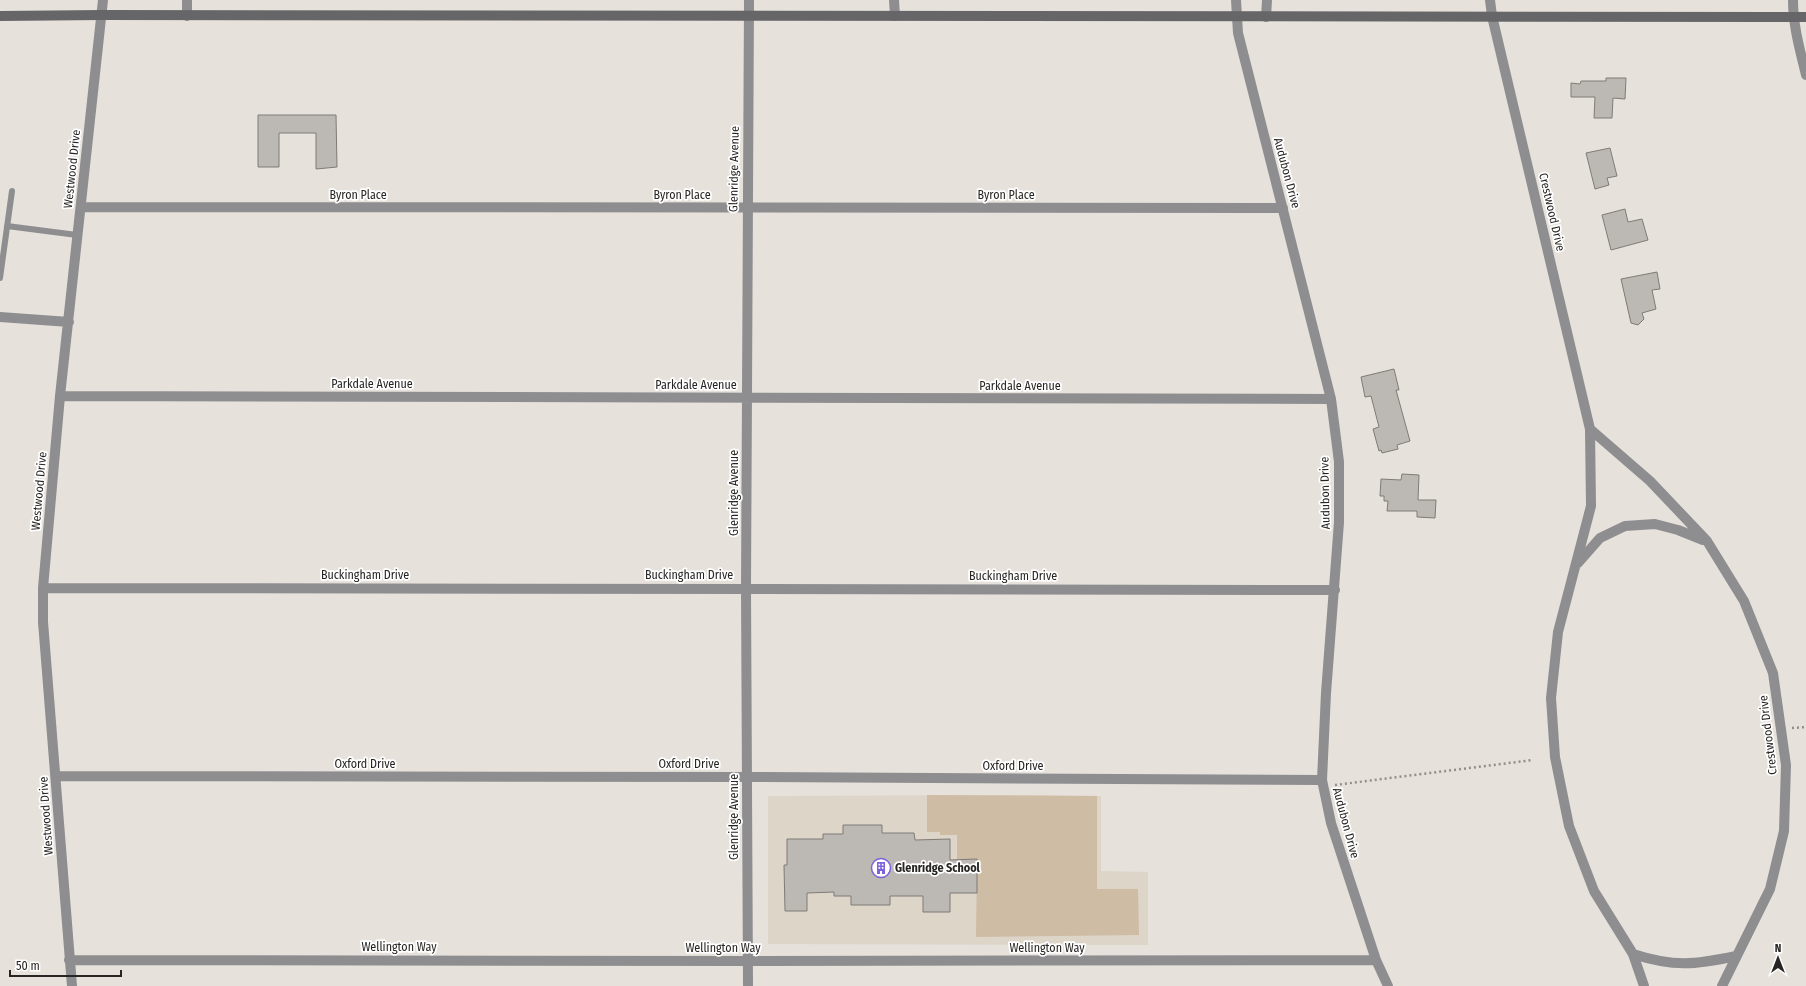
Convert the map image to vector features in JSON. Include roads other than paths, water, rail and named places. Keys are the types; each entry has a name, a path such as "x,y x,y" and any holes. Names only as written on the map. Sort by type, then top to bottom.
{"street":[{"name":"Westwood Drive","path":"72,986 43,622 43,588 60,396 103,0"},
{"path":"187,0 187,16"},
{"name":"Glenridge Avenue","path":"748,0 746,588 748,986"},
{"path":"894,0 894,16"},
{"name":"Audubon Drive","path":"1236,0 1238,33 1331,399 1339,462 1339,522 1326,694 1322,783 1331,823 1376,960 1388,986"},
{"path":"1266,17 1267,0"},
{"name":"Crestwood Drive","path":"1490,0 1492,16 1590,429 1591,506 1558,632 1551,698 1556,762 1569,826 1594,891 1633,954 1644,986"},
{"path":"1793,0 1793,17 1806,75"},
{"path":"0,16 749,15 1806,17"},
{"name":"Byron Place","path":"81,207 1283,208"},
{"path":"0,317 69,322"},
{"name":"Parkdale Avenue","path":"60,396 747,399 1331,399"},
{"name":"Crestwood Drive","path":"1590,429 1650,481 1707,541 1744,601 1773,673 1786,765 1784,830 1770,889 1722,986"},
{"name":"Crestwood Drive","path":"1576,565 1600,538 1625,526 1655,524 1678,530 1707,541"},
{"name":"Buckingham Drive","path":"43,588 1335,590"},
{"name":"Oxford Drive","path":"56,776 747,777 1322,783"},
{"path":"1633,954 1658,962 1687,964 1736,956"},
{"name":"Wellington Way","path":"69,960 748,962 1376,960"}],"lane":[{"path":"0,278 12,190"},
{"path":"7,226 77,236"}],"place":[{"name":"Glenridge School","path":"881,868"}]}
